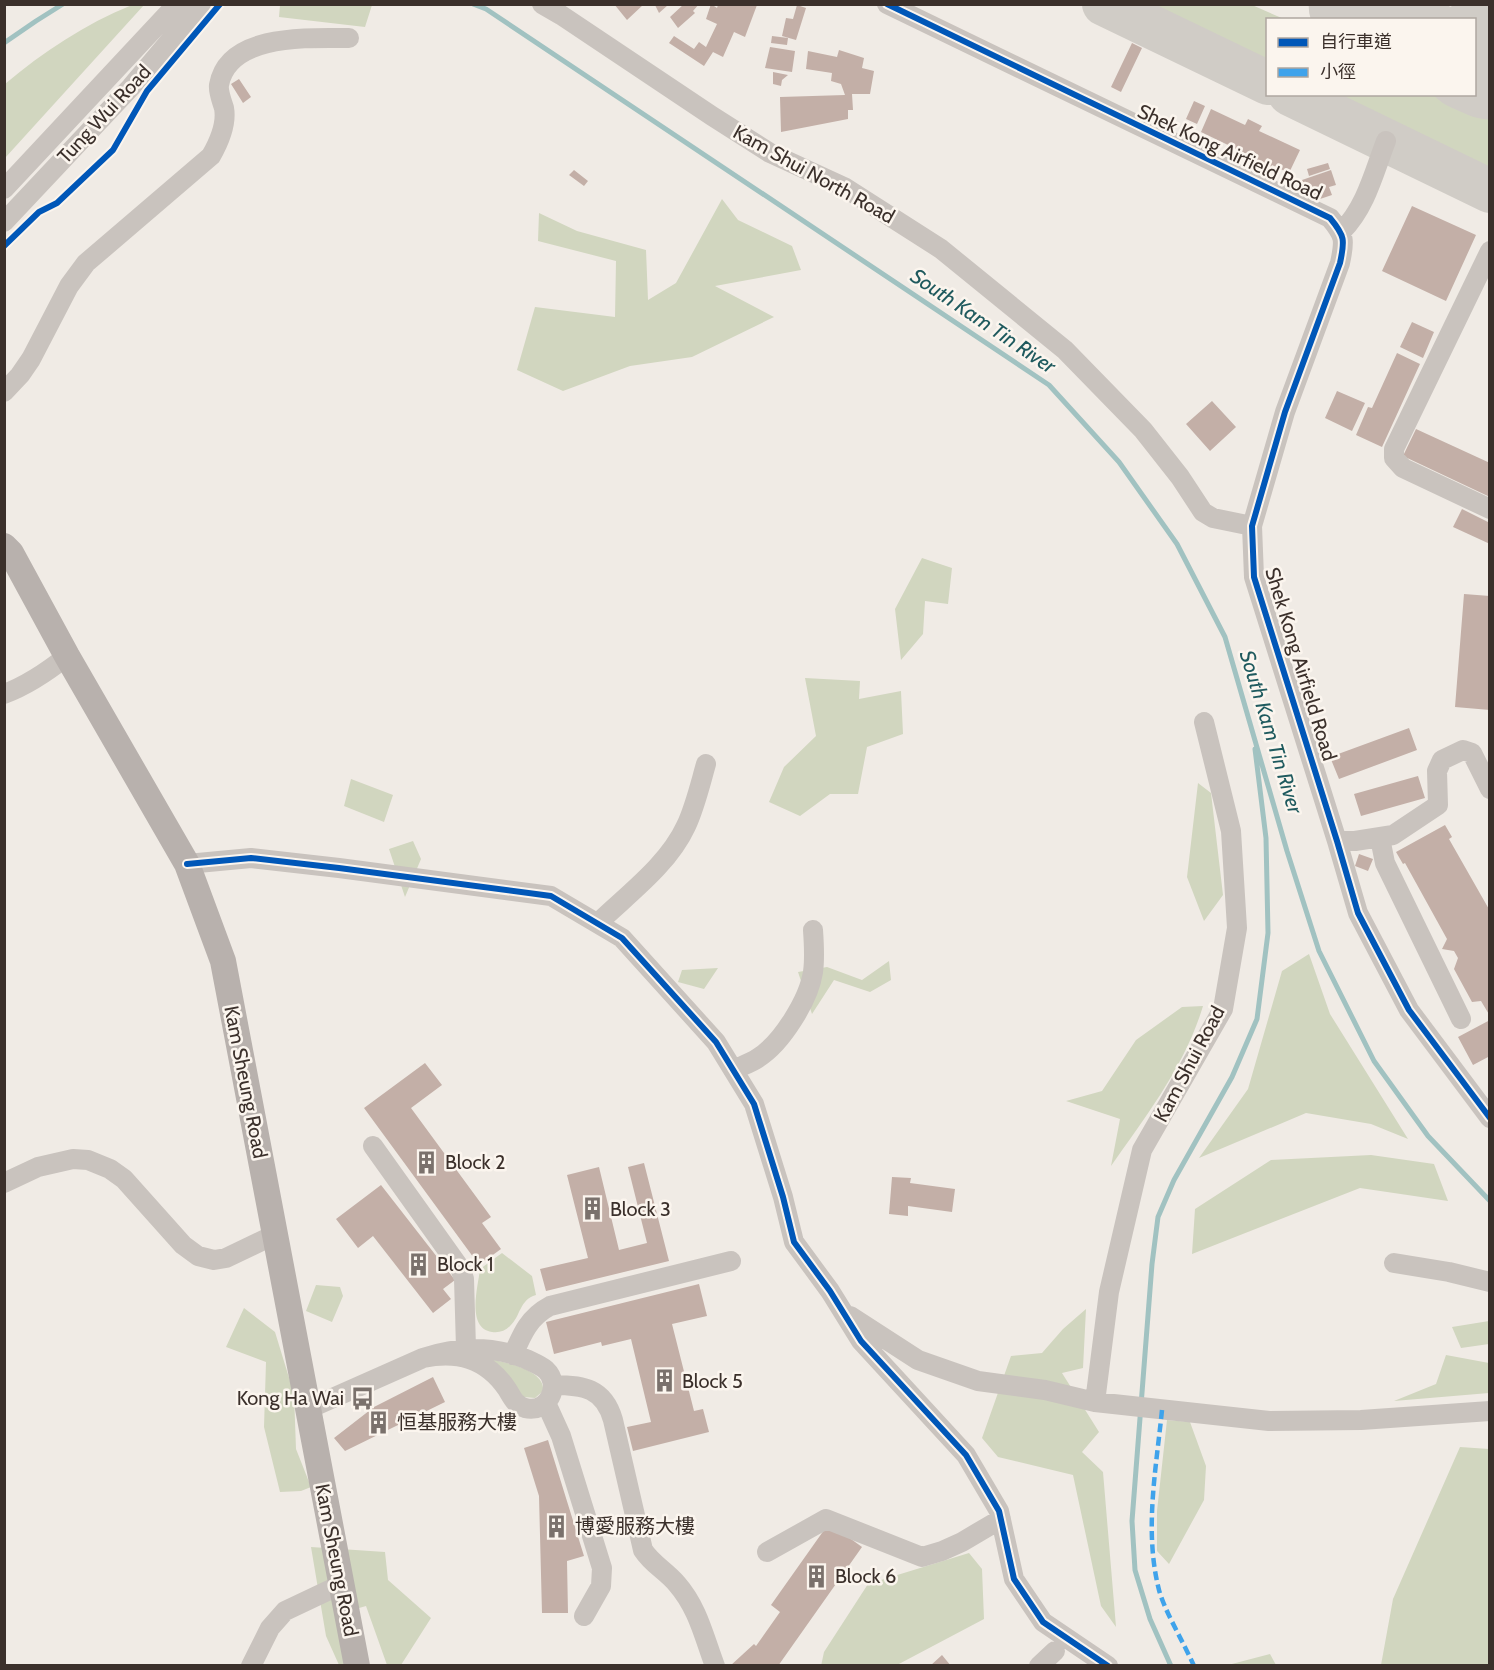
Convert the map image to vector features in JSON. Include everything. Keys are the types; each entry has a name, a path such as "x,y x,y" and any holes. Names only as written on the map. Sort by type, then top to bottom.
{"main road":[{"name":"Kam Sheung Road","path":"4,546 11,553 67,657 187,864 223,961 357,1665"}],"street":[{"name":"Kam Shui North Road","path":"542,4 770,153 844,187 941,249 1073,358 1143,430 1180,477 1203,512 1213,518 1252,526"},
{"name":"Shek Kong Airfield Road","path":"887,4 1330,218 1342,231 1345,242 1340,263 1285,412 1252,526 1254,577 1358,913 1409,1010 1490,1118"},
{"name":"Tung Wui Road","path":"4,189 175,7"},
{"name":"Tung Wui Road","path":"4,222 131,87 196,11"},
{"path":"4,392 31,359 69,286 86,263 211,156 219,143 225,112 218,86 227,68 238,55 265,44 294,38 349,38"},
{"path":"1342,231 1362,205 1386,141"},
{"path":"1490,251 1394,449 1394,458 1403,468 1490,509"},
{"path":"4,694 31,682 67,657"},
{"name":"Kam Shui Road","path":"1095,1402 1109,1292 1142,1150 1223,1009 1237,928 1231,831 1204,722"},
{"path":"1337,841 1393,835 1438,805 1437,771 1442,760 1463,750 1472,753 1490,789"},
{"path":"598,923 670,852 686,827 706,764"},
{"path":"1380,838 1385,863 1461,1018"},
{"path":"187,864 251,858 551,896 622,938 716,1042 754,1104 783,1197 794,1242 830,1291 861,1341 966,1455 999,1511 1014,1579 1043,1622 1108,1665"},
{"path":"733,1070 759,1058 778,1041 804,999 813,974 815,953 813,930"},
{"path":"373,1146 460,1268 464,1279 466,1348"},
{"path":"4,1183 38,1167 73,1159 88,1160 110,1169 124,1179 183,1245 198,1256 214,1260 226,1258 274,1235"},
{"path":"513,1355 533,1317 550,1306 731,1261"},
{"path":"1394,1263 1449,1272 1490,1282"},
{"path":"844,1313 858,1320 891,1344 928,1363 978,1381 1045,1390 1095,1402 1269,1421 1361,1420 1490,1411"},
{"path":"308,1409 423,1358 466,1348 485,1349 513,1355 544,1369 551,1376 550,1394 561,1437 602,1568 601,1586 584,1616"},
{"path":"423,1358 444,1354 464,1356 473,1360 492,1373 518,1405 527,1409 537,1408 550,1394 571,1385 587,1388 607,1404 613,1420 643,1550 648,1559 676,1582 694,1609 715,1665"},
{"path":"767,1552 826,1519 922,1557 962,1542 1000,1519"},
{"path":"252,1665 270,1628 285,1611 342,1584"},
{"path":"1040,1665 1055,1652"}],"green space":[{"path":"280,4 372,5 365,27 279,17"},
{"path":"132,5 144,5 5,158 5,84 65,40"},
{"path":"1126,5 1252,5 1282,18 1266,18 1266,72"},
{"path":"1461,5 1489,5 1489,18"},
{"path":"1317,96 1444,96 1489,117 1489,178"},
{"path":"722,199 738,220 792,246 801,270 715,286 774,317 692,357 630,366 563,391 517,370 535,307 615,317 616,261 538,241 539,213 577,231 646,250 648,300 676,283"},
{"path":"922,558 952,568 948,604 925,601 923,634 901,660 895,609"},
{"path":"805,678 860,681 859,699 901,691 903,734 867,747 858,794 830,794 800,816 769,802 784,767 816,736"},
{"path":"351,779 393,795 384,822 344,806"},
{"path":"1198,783 1211,793 1223,895 1204,921 1187,877"},
{"path":"413,841 421,859 405,897 389,849"},
{"path":"1309,954 1330,1014 1408,1139 1371,1124 1306,1113 1199,1158 1248,1089 1282,971"},
{"path":"889,961 891,980 870,992 834,980 812,1014 798,972 827,967 862,980"},
{"path":"718,968 704,989 678,982 682,970"},
{"path":"1203,1006 1175,1070 1111,1166 1120,1119 1066,1101 1102,1091 1136,1040 1182,1007"},
{"path":"1371,1155 1434,1164 1448,1201 1360,1188 1192,1254 1195,1209 1271,1160"},
{"path":"502,1253 532,1276 536,1295 523,1304 514,1322 508,1328 492,1332 484,1329 479,1323 476,1315 476,1296 480,1269"},
{"path":"316,1285 340,1287 343,1296 332,1322 306,1311"},
{"path":"244,1308 275,1332 294,1394 296,1449 311,1487 301,1491 280,1492 264,1427 266,1362 226,1347"},
{"path":"1086,1309 1083,1368 1062,1373 1099,1432 1082,1452 1103,1472 1116,1627 1101,1606 1073,1475 998,1457 982,1438 1011,1356 1042,1353 1063,1329"},
{"path":"1489,1321 1489,1344 1461,1348 1452,1327"},
{"path":"1446,1355 1489,1363 1489,1393 1394,1401 1436,1384"},
{"path":"489,1359 531,1372 542,1384 543,1391 535,1398 524,1397"},
{"path":"1167,1420 1190,1422 1206,1466 1204,1500 1169,1564 1157,1551 1157,1511"},
{"path":"1460,1447 1489,1449 1489,1665 1381,1665 1393,1599"},
{"path":"311,1547 385,1552 388,1580 431,1618 401,1665 387,1665 366,1606 338,1614 344,1665 339,1665 326,1636"},
{"path":"969,1553 982,1569 984,1619 897,1665 821,1666 824,1652 868,1584"},
{"path":"1270,1654 1276,1665 1228,1665"}],"building":[{"path":"614,4 644,4 627,20"},
{"path":"684,4 699,4 693,11 695,13 678,28 670,17"},
{"path":"711,4 717,8 718,5 757,5 745,37 734,32 723,57 713,52 704,66 669,43 674,36 694,49 699,42 706,47 717,24 706,19"},
{"path":"655,5 668,5 659,13"},
{"path":"797,5 806,8 796,40 782,36 786,18 793,19"},
{"path":"772,36 788,38 787,45 771,43"},
{"path":"1132,43 1142,48 1121,92 1111,87"},
{"path":"770,47 795,51 792,72 765,68"},
{"path":"839,50 864,58 862,68 874,71 870,94 852,94 853,110 848,110 848,119 781,132 780,97 845,95 841,84 831,81 832,73 806,69 808,51 837,57"},
{"path":"773,72 788,75 782,80 781,86 773,84"},
{"path":"239,79 251,97 243,103 231,84"},
{"path":"1194,101 1205,106 1197,124 1186,119"},
{"path":"1211,109 1245,125 1248,119 1262,126 1259,131 1300,150 1289,173 1272,165 1268,174 1250,165 1253,157 1201,132"},
{"path":"1328,163 1330,169 1309,176 1307,169"},
{"path":"574,170 588,181 584,186 569,175"},
{"path":"1331,170 1336,185 1329,187 1332,195 1317,200 1307,195 1302,180"},
{"path":"1412,206 1476,235 1446,301 1382,271"},
{"path":"1412,322 1434,332 1423,358 1400,347"},
{"path":"1397,353 1420,364 1382,447 1356,435 1368,407 1372,408"},
{"path":"1337,391 1365,403 1352,431 1325,418"},
{"path":"1212,401 1236,427 1210,451 1186,424"},
{"path":"1416,429 1490,463 1490,497 1403,456"},
{"path":"1462,509 1490,523 1490,544 1453,527"},
{"path":"1464,594 1490,596 1490,710 1455,707"},
{"path":"1409,728 1417,750 1339,779 1330,757"},
{"path":"1418,776 1425,798 1361,816 1354,794"},
{"path":"1445,825 1452,837 1449,839 1490,911 1490,1016 1481,1001 1472,1002 1454,969 1458,958 1454,951 1442,949 1447,939 1405,863 1403,864 1396,852"},
{"path":"1359,854 1373,859 1368,871 1355,866"},
{"path":"1490,1020 1490,1056 1473,1065 1458,1037"},
{"name":"Block 2","path":"425,1063 442,1085 411,1108 491,1217 482,1223 501,1249 479,1265 364,1108"},
{"name":"Block 3","path":"644,1163 669,1261 546,1291 540,1269 588,1258 567,1175 599,1167 619,1250 647,1243 628,1167"},
{"path":"892,1177 911,1178 910,1183 955,1189 952,1212 908,1206 908,1216 889,1214"},
{"name":"Block 1","path":"381,1185 455,1280 443,1289 451,1299 433,1313 373,1236 358,1248 336,1219"},
{"name":"Block 5","path":"699,1284 707,1316 672,1324 694,1411 703,1409 709,1432 633,1451 627,1427 651,1422 631,1339 602,1346 601,1342 554,1354 546,1322"},
{"name":"恒基服務大樓","path":"433,1377 445,1402 345,1451 334,1438 374,1407"},
{"name":"博愛服務大樓","path":"548,1440 584,1556 567,1561 568,1613 542,1613 539,1496 524,1448"},
{"name":"Block 6","path":"829,1523 862,1547 778,1666 730,1666 754,1644 756,1646 780,1612 771,1605"},
{"path":"942,1655 951,1666 930,1666"}],"waterway":[{"name":"South Kam Tin River","path":"4,43 63,4"},
{"name":"South Kam Tin River","path":"473,4 486,9 1049,385 1119,462 1177,544 1225,637 1287,851 1319,951 1374,1061 1428,1136 1490,1201"},
{"path":"1171,1666 1150,1619 1135,1570 1132,1521 1152,1264 1158,1217 1174,1180 1232,1077 1257,1019 1268,933 1266,838 1255,749"}],"taxiway":[{"path":"1104,4 1266,82"},
{"path":"1294,96 1490,191"}],"runway":[{"path":"1364,4 1392,18"},
{"path":"1476,58 1490,64"}],"marked path":[{"path":"1162,1410 1154,1478 1152,1545 1162,1599 1194,1666"}],"cycle path":[{"path":"4,246 39,212 57,203 113,150 147,91 220,4"},
{"path":"887,4 1330,218 1339,229 1343,243 1340,263 1285,412 1252,526 1254,577 1358,913 1409,1010 1490,1118"},
{"path":"187,864 251,858 551,896 622,938 716,1042 754,1104 783,1197 794,1242 830,1291 861,1341 966,1455 999,1511 1014,1579 1043,1622 1108,1666"}],"place":[{"name":"Block 2","path":"427,1162"},
{"name":"Block 3","path":"592,1209"},
{"name":"Block 1","path":"419,1264"},
{"name":"Block 5","path":"664,1381"},
{"name":"Kong Ha Wai","path":"362,1398"},
{"name":"恒基服務大樓","path":"379,1422"},
{"name":"博愛服務大樓","path":"557,1526"},
{"name":"Block 6","path":"817,1576"}]}
